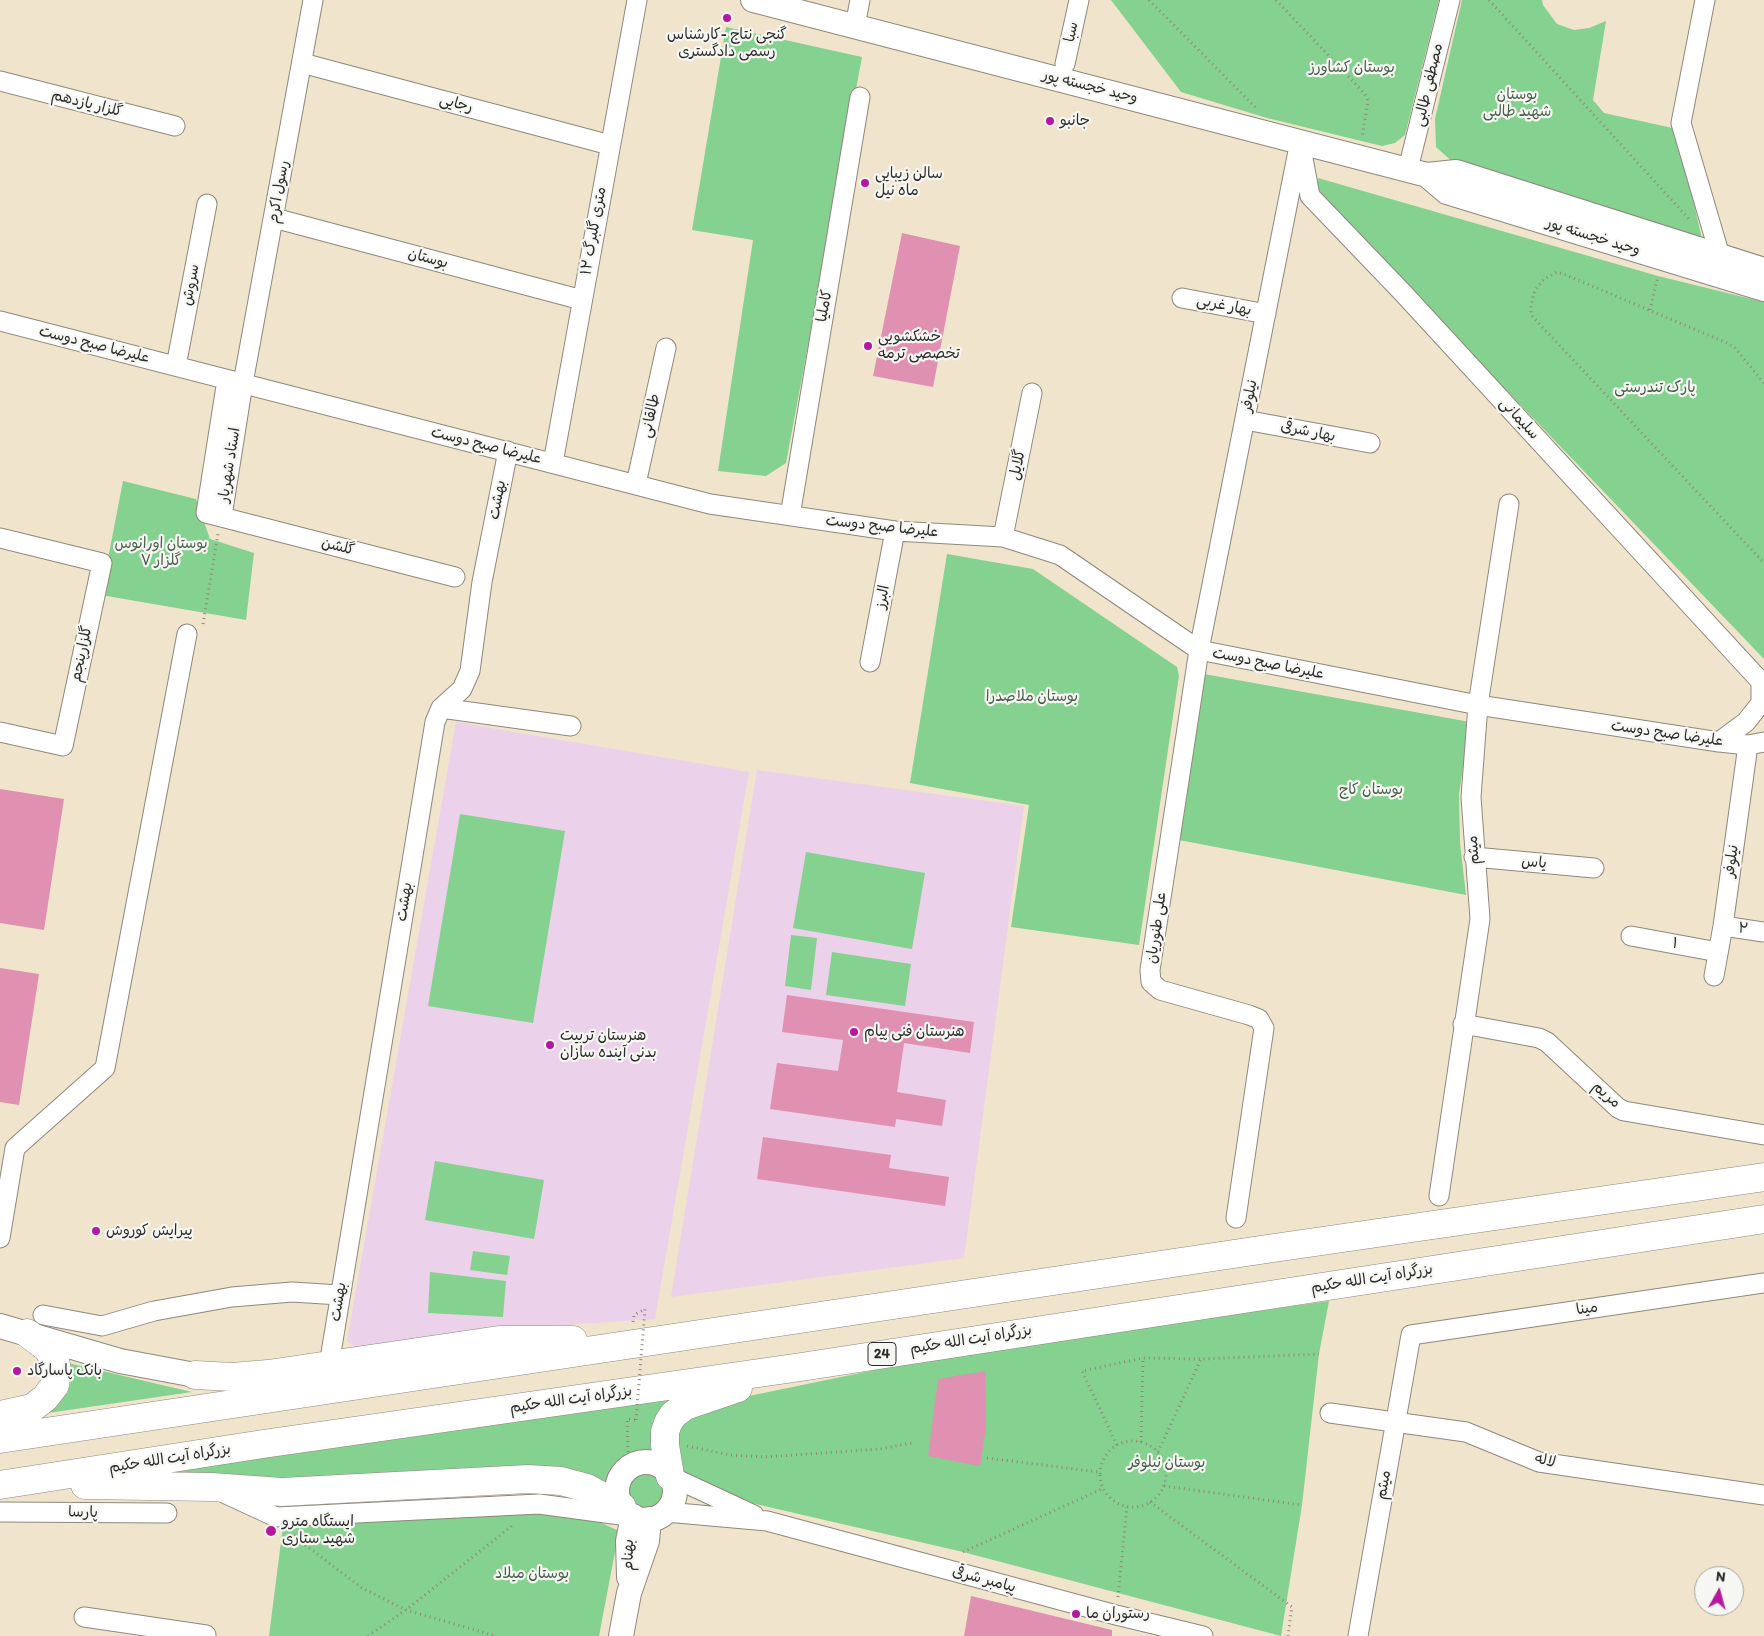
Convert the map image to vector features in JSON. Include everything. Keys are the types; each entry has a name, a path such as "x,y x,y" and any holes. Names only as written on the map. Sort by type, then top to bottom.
{"highway":[{"path":"0,1439 1764,1177"},
{"name":"بزرگراه آیت الله حکیم","path":"2,1484 800,1367 1764,1219"},
{"path":"0,1415 32,1408 45,1398 55,1385 57,1371 55,1360 35,1324"},
{"path":"195,1375 232,1377 259,1374 499,1340 670,1340"},
{"path":"670,1476 665,1432 673,1415 685,1406 800,1367"},
{"path":"2,1484 212,1487 282,1492 528,1479 561,1480 587,1488 642,1514"}],"main road":[{"name":"وحید خجسته پور","path":"753,0 1418,172 1456,172 1764,270"},
{"name":"وحید خجسته پور","path":"1418,172 1447,192 1764,290"},
{"path":"0,1326 35,1324 120,1361 195,1375"},
{"path":"650,1462 665,1469 674,1485 674,1494 672,1504 642,1514 617,1491 618,1483 622,1475 634,1465 650,1462"},
{"name":"بهنام","path":"621,1636 629,1593 628,1541 642,1514"}],"street":[{"name":"رسول اکرم","path":"235,382 274,218 313,0"},
{"name":"۱۲ متری گلبرگ","path":"553,463 638,0"},
{"path":"855,26 860,0"},
{"name":"سبا","path":"1065,64 1079,0"},
{"name":"مصطفی طالبی","path":"1418,172 1450,0"},
{"path":"1705,0 1681,123 1720,256"},
{"name":"رجایی","path":"302,63 610,145"},
{"name":"گلزار یازدهم","path":"0,82 175,126"},
{"name":"کاملیا","path":"790,516 860,97"},
{"name":"نیلوفر","path":"1199,650 1300,142"},
{"name":"سلیمانی","path":"1300,142 1310,196 1762,683"},
{"name":"سروش","path":"176,366 206,204"},
{"name":"بوستان","path":"274,218 582,300"},
{"name":"بهار غربی","path":"1182,298 1266,314"},
{"name":"علیرضا صبح دوست","path":"0,321 710,504 895,532 1004,537 1060,554 1199,650 1478,705 1719,742 1756,744"},
{"name":"طالقانی","path":"636,484 666,348"},
{"name":"استاد شهریار","path":"222,516 235,382"},
{"name":"گلایل","path":"1004,537 1032,393"},
{"name":"بهار شرقی","path":"1245,420 1370,443"},
{"name":"بهشت","path":"329,1365 435,722 440,708 462,689 470,671 482,582 508,452"},
{"name":"میثم","path":"1439,1196 1480,919 1471,797 1478,705 1509,504"},
{"name":"گلشن","path":"222,516 455,576"},
{"name":"البرز","path":"870,662 895,532"},
{"name":"گلزارپنجم","path":"0,538 102,563 63,746 0,732"},
{"path":"0,1238 15,1148 105,1068 187,634"},
{"name":"علی طنوریان","path":"1199,650 1150,970 1151,982 1160,990 1249,1015 1260,1020 1264,1028 1236,1218"},
{"path":"1719,742 1746,722 1761,702 1762,683"},
{"path":"440,708 571,726"},
{"name":"نیلوفر","path":"1714,976 1756,744"},
{"name":"یاس","path":"1474,857 1594,868"},
{"name":"۲","path":"1723,926 1764,932"},
{"name":"۱","path":"1631,936 1718,952"},
{"name":"مریم","path":"1463,1024 1539,1038 1547,1042 1618,1108 1624,1111 1764,1135"},
{"name":"مینا","path":"1411,1334 1764,1283"},
{"path":"35,1324 102,1326 154,1311 232,1297 292,1292 340,1295"},
{"name":"میثم","path":"1358,1636 1411,1334"},
{"name":"لاله","path":"1330,1413 1466,1432 1539,1462 1764,1496"},
{"name":"پیامبر شرقی","path":"670,1476 766,1521 1116,1615 1199,1635"},
{"path":"212,1487 276,1517"},
{"name":"پیامبر شرقی","path":"276,1517 539,1504 642,1514 766,1521"},
{"name":"پارسا","path":"0,1512 167,1514"},
{"path":"84,1617 148,1631 206,1635"}],"path":[{"path":"1149,0 1258,110"},
{"path":"1276,0 1365,94 1368,102 1361,141"},
{"path":"1489,0 1695,225"},
{"path":"1764,383 1735,348 1727,342 1566,274 1557,272 1544,279 1534,290 1531,305 1532,315 1764,564"},
{"path":"1650,310 1658,276"},
{"path":"187,634 200,636 222,516"},
{"path":"628,1452 626,1419 636,1420 645,1309 634,1315"},
{"path":"1117,1445 1082,1371 1142,1358 1201,1359 1319,1354"},
{"path":"1141,1442 1142,1358"},
{"path":"1158,1452 1201,1359"},
{"path":"1133,1441 1141,1442 1158,1452 1166,1468 1166,1477 1164,1486 1158,1496 1143,1506 1127,1507 1117,1504 1108,1497 1102,1488 1099,1472 1102,1461 1108,1452 1117,1445 1133,1441"},
{"path":"678,1444 730,1455 765,1457 880,1448 912,1443"},
{"path":"988,1458 1099,1472"},
{"path":"1164,1486 1302,1505"},
{"path":"963,1552 1102,1488"},
{"path":"1150,1502 1292,1608 1288,1636"},
{"path":"368,1636 406,1610 539,1504"},
{"path":"1116,1615 1127,1507"},
{"path":"276,1517 304,1544 362,1588 406,1610 496,1636"}],"shaded area":[{"name":"هنرستان تربیت بدنی آینده سازان","path":"456,722 749,772 655,1319 504,1329 355,1347 347,1341"},
{"name":"هنرستان فنی پیام","path":"757,770 1024,806 964,1258 671,1297"}],"green space":[{"name":"بوستان کشاورز","path":"1111,0 1439,0 1405,135 1395,143 1382,146 1267,118 1181,92"},
{"name":"بوستان شهید طالبی","path":"1462,0 1542,0 1543,5 1557,24 1574,30 1589,28 1606,21 1593,100 1604,113 1677,129 1702,239 1456,165 1436,147 1435,119"},
{"path":"726,27 862,57 786,463 766,476 718,471 753,240 692,230"},
{"name":"پارک تندرستی","path":"1318,178 1658,276 1764,302 1764,659 1327,203 1318,188"},
{"name":"بوستان اورانوس گلزار ۷","path":"123,481 196,499 210,539 254,553 246,620 101,595"},
{"name":"بوستان ملاصدرا","path":"947,554 1033,569 1177,667 1179,676 1139,945 1011,927 1029,805 910,783"},
{"name":"بوستان کاج","path":"1204,674 1470,722 1459,794 1460,843 1466,895 1179,840"},
{"path":"460,814 565,831 533,1023 428,1006"},
{"path":"806,852 925,873 912,949 793,928"},
{"path":"791,935 817,938 811,990 785,986"},
{"path":"832,952 911,964 905,1006 826,995"},
{"path":"435,1161 544,1180 534,1239 425,1220"},
{"path":"473,1251 510,1256 507,1275 470,1270"},
{"path":"430,1272 506,1281 503,1317 428,1313"},
{"name":"بوستان نیلوفر","path":"1329,1301 1319,1354 1302,1505 1281,1636 963,1552 747,1502 687,1474 680,1467 674,1427 693,1406 957,1353"},
{"path":"68,1363 192,1392 48,1413 68,1392 71,1380"},
{"path":"686,1394 663,1460 651,1456 637,1457 627,1462 612,1475 610,1494 590,1477 556,1466 279,1481 107,1479"},
{"path":"645,1467 658,1471 670,1488 668,1502 664,1508 644,1516 621,1491 626,1477"},
{"name":"بوستان میلاد","path":"537,1511 589,1517 619,1531 599,1636 269,1636 283,1526"}],"building":[{"path":"902,233 960,246 933,387 873,376"},
{"path":"0,789 64,799 44,930 0,923"},
{"path":"0,968 39,974 19,1105 0,1102"},
{"path":"787,995 974,1022 970,1053 904,1043 897,1092 946,1100 942,1126 896,1119 895,1127 770,1109 777,1063 838,1071 843,1040 782,1032"},
{"path":"763,1137 891,1155 889,1168 949,1177 945,1206 757,1179"},
{"path":"985,1371 986,1428 980,1466 928,1456 938,1379"},
{"path":"971,1596 1112,1630 1112,1636 964,1636"}],"place":[{"name":"گنجی نتاج -کارشناس رسمی دادگستری","path":"727,18"},
{"name":"جانبو","path":"1050,121"},
{"name":"سالن زیبایی ماه نیل","path":"865,183"},
{"name":"خشکشویی تخصصی ترمه","path":"868,346"},
{"name":"هنرستان فنی پیام","path":"854,1032"},
{"name":"هنرستان تربیت بدنی آینده سازان","path":"550,1045"},
{"name":"پیرایش کوروش","path":"96,1231"},
{"name":"بانک پاسارگاد","path":"17,1371"},
{"name":"ایستگاه مترو شهید ستاری","path":"271,1531"},
{"name":"رستوران ما","path":"1076,1614"}]}
